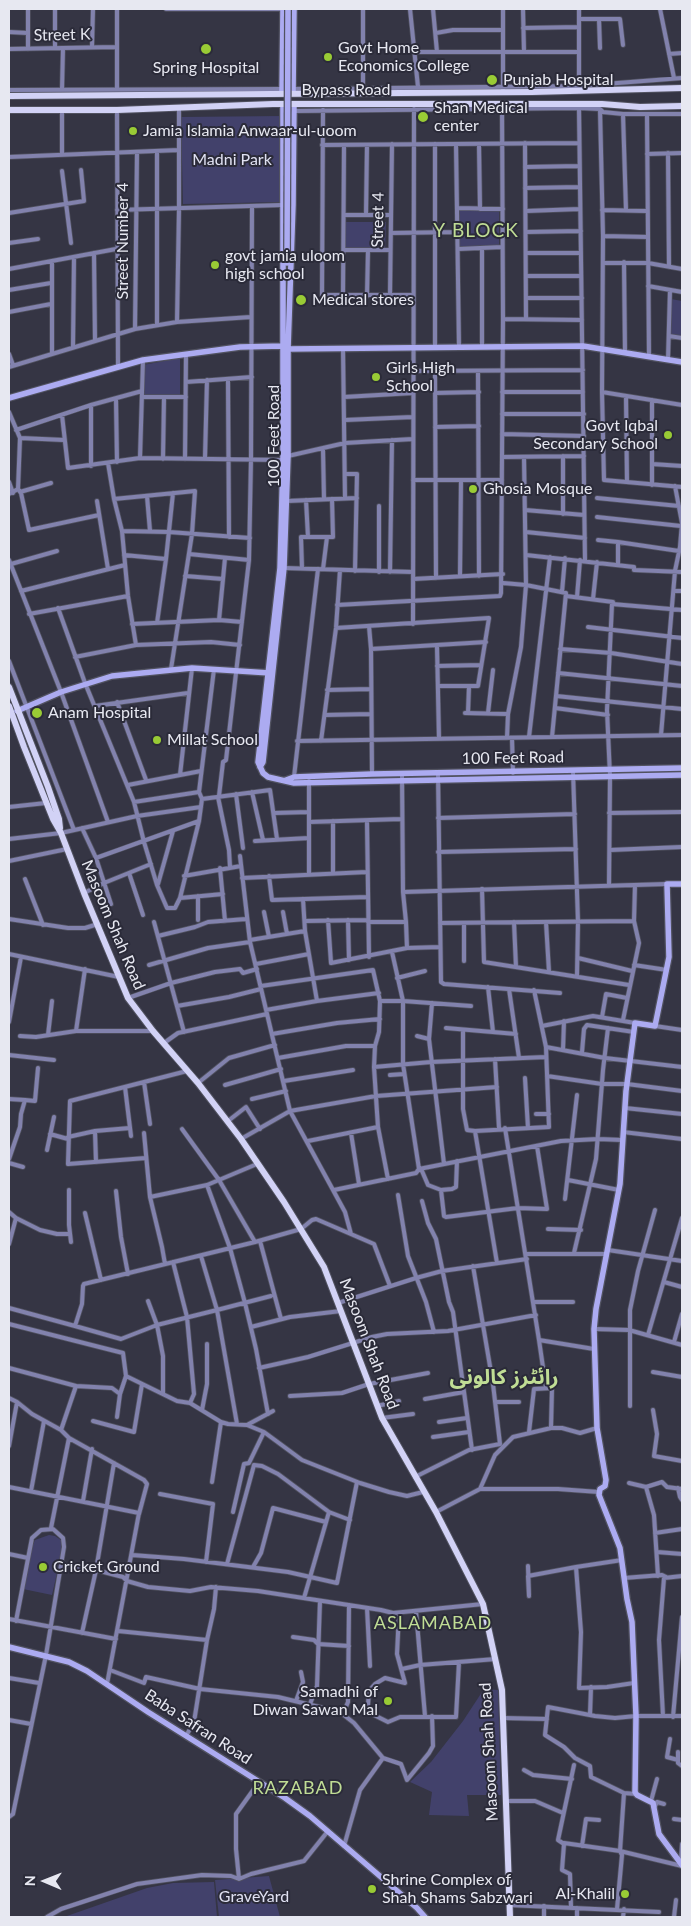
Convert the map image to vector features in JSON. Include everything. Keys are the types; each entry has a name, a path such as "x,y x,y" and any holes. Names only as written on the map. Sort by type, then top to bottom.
{"main road":[{"path":"282,91 283,9"},
{"path":"286,290 288,9"},
{"path":"293,91 294,9"},
{"path":"9,93 24,96 62,92 682,88"},
{"name":"Bypass Road","path":"9,110 117,110 179,106 283,104 294,107 682,106"},
{"name":"100 Feet Road","path":"283,104 282,205 286,290 280,568 258,762 263,773 268,777 294,783 372,774 682,776"},
{"name":"100 Feet Road","path":"286,290 293,205 294,107"},
{"path":"9,398 143,360 186,353 251,347 583,346 682,362"},
{"name":"100 Feet Road","path":"269,673 284,568 288,456 285,348"},
{"path":"17,710 85,683 112,676 192,668 269,673"},
{"name":"Masoom Shah Road","path":"9,687 59,819 61,832"},
{"name":"Masoom Shah Road","path":"9,706 46,803 61,832 84,893 128,998 228,1121 301,1229 324,1267 382,1418 436,1512 483,1604 502,1690 510,1917"},
{"path":"24,747 31,744"},
{"name":"100 Feet Road","path":"573,774 609,769 682,768"},
{"name":"100 Feet Road","path":"284,780 294,777 309,780 438,781 513,775"},
{"path":"682,884 667,884 669,957 655,1026 635,1023 627,1084 619,1190 596,1309 594,1329 597,1428 606,1480 605,1486 599,1492 620,1548 632,1622 636,1716 636,1794 653,1804 659,1834 682,1864"},
{"name":"Baba Safran Road","path":"9,1647 69,1662 107,1684 298,1807 425,1917"}],"street":[{"path":"28,9 28,48"},
{"path":"55,9 55,48"},
{"path":"92,47 93,9"},
{"path":"117,9 117,89"},
{"path":"167,9 283,9"},
{"path":"364,9 363,90 418,87 503,89 580,86 682,78"},
{"path":"410,9 418,87"},
{"path":"434,9 437,52"},
{"path":"503,9 503,89"},
{"path":"523,9 524,52"},
{"path":"579,9 580,86"},
{"path":"660,9 674,78"},
{"path":"579,19 620,19 623,45"},
{"path":"599,19 600,48"},
{"path":"523,28 579,27"},
{"path":"436,33 453,30 503,30"},
{"path":"9,32 28,32"},
{"name":"Street K","path":"9,49 116,47"},
{"path":"62,92 64,48"},
{"path":"414,52 579,52"},
{"path":"669,54 682,53"},
{"path":"9,93 117,89 240,91"},
{"path":"176,322 179,106"},
{"path":"294,107 323,110 502,106 600,109 603,112 623,114 682,114"},
{"path":"337,605 500,596 502,590 502,106"},
{"path":"578,597 585,538 579,108"},
{"path":"413,624 414,109"},
{"path":"600,109 604,236 602,392 604,480 682,487"},
{"path":"62,110 62,155"},
{"path":"117,110 116,334 118,366"},
{"path":"323,110 322,295 413,295"},
{"path":"623,114 626,210"},
{"path":"646,114 648,356"},
{"path":"525,143 526,320"},
{"path":"322,145 579,143"},
{"name":"Street 4","path":"390,296 392,144"},
{"path":"435,144 435,346"},
{"path":"456,144 459,347"},
{"path":"479,144 480,209"},
{"path":"344,145 344,296"},
{"path":"366,215 367,145"},
{"path":"9,151 9,158 179,150"},
{"path":"157,151 157,325"},
{"name":"Street Number 4","path":"135,329 137,152"},
{"path":"668,153 669,266"},
{"path":"647,154 682,153"},
{"path":"525,167 579,166"},
{"path":"9,213 84,201 81,170"},
{"path":"62,171 71,243"},
{"path":"526,188 580,187"},
{"path":"118,210 282,205"},
{"path":"230,867 229,850 219,796 223,762 227,760 249,560 252,206"},
{"path":"458,208 503,209"},
{"path":"526,211 580,209"},
{"path":"602,210 647,211"},
{"path":"344,215 391,215"},
{"path":"526,232 580,231"},
{"path":"391,234 457,232"},
{"path":"604,236 648,236"},
{"path":"9,243 38,238"},
{"path":"458,249 502,247"},
{"path":"482,248 482,346"},
{"path":"9,269 116,249"},
{"path":"344,250 390,250"},
{"path":"367,296 368,250"},
{"path":"94,253 95,340"},
{"path":"526,253 581,253"},
{"path":"73,347 74,257"},
{"path":"52,261 52,353"},
{"path":"624,262 625,352"},
{"path":"604,263 648,263 682,269"},
{"path":"526,276 582,276"},
{"path":"9,290 51,282"},
{"path":"648,286 682,292"},
{"path":"668,360 670,290"},
{"path":"526,298 582,298"},
{"path":"9,312 51,304"},
{"path":"9,354 11,366 135,329 176,322 251,317"},
{"path":"503,319 582,320"},
{"path":"669,336 682,338"},
{"path":"343,348 345,498"},
{"path":"185,459 186,353"},
{"path":"140,458 143,360"},
{"path":"413,371 583,370"},
{"path":"434,371 437,480 436,578"},
{"path":"478,371 479,576"},
{"path":"186,382 252,378"},
{"path":"228,379 227,459 229,537"},
{"path":"205,458 207,380"},
{"path":"16,430 91,405 142,391"},
{"path":"435,393 479,392"},
{"path":"502,392 583,392"},
{"path":"602,392 682,405"},
{"path":"344,397 413,393"},
{"path":"626,396 627,482"},
{"path":"142,397 186,397"},
{"path":"163,459 164,397"},
{"path":"116,398 118,462"},
{"path":"652,400 652,485"},
{"path":"91,405 91,466"},
{"path":"9,412 20,438 19,490 29,530 98,515"},
{"path":"502,414 584,414"},
{"path":"62,415 68,468 140,458 282,460"},
{"path":"344,420 413,417"},
{"path":"436,427 479,426"},
{"path":"502,434 584,436"},
{"path":"20,438 64,440"},
{"path":"288,456 345,443 413,439"},
{"path":"390,572 392,440"},
{"path":"324,449 324,499"},
{"path":"513,775 508,714 520,647 526,585 524,456"},
{"path":"563,456 563,514"},
{"path":"502,457 584,456"},
{"path":"108,463 122,531 128,596 136,645"},
{"path":"652,464 682,466"},
{"path":"345,474 357,474 355,570"},
{"path":"413,480 502,480"},
{"path":"460,576 461,480"},
{"path":"9,482 11,493 51,483"},
{"path":"661,735 675,571 681,541 682,518 674,486"},
{"path":"114,499 195,491 192,534 180,621 171,669"},
{"path":"157,623 166,559 172,492"},
{"path":"147,496 150,531"},
{"path":"287,501 357,498"},
{"path":"597,498 679,506"},
{"path":"302,568 301,536 333,538 332,499"},
{"path":"306,500 308,537"},
{"path":"97,501 108,569"},
{"path":"378,572 379,506"},
{"path":"525,510 584,515"},
{"path":"597,518 681,526"},
{"path":"122,531 169,532 250,538"},
{"path":"526,532 585,538"},
{"path":"323,569 327,537"},
{"path":"598,540 679,551"},
{"path":"618,542 618,565"},
{"path":"57,551 10,562 108,822"},
{"path":"189,554 249,560"},
{"path":"526,554 634,567 634,570 682,572"},
{"path":"124,555 166,559"},
{"path":"529,738 550,557"},
{"path":"218,620 225,558"},
{"path":"552,737 564,594 565,558"},
{"path":"593,599 597,562"},
{"path":"21,591 125,565"},
{"path":"284,568 413,572"},
{"path":"294,777 318,569"},
{"path":"321,741 336,628 340,570"},
{"path":"413,579 502,574"},
{"path":"185,576 223,579"},
{"path":"503,583 547,589 578,597 613,602 612,604 682,610"},
{"path":"674,590 682,591"},
{"path":"29,614 128,596"},
{"path":"609,886 610,776 608,701 612,604"},
{"path":"58,608 85,683 128,785 157,885 167,908 175,908 180,898 199,821 202,799 199,792 201,771 214,668"},
{"path":"336,628 489,618 478,686 438,686"},
{"path":"132,624 218,620 242,622"},
{"path":"369,626 371,649 372,774"},
{"path":"588,627 612,628 682,638"},
{"path":"75,657 136,645 211,642 240,646"},
{"path":"371,649 486,642"},
{"path":"437,646 439,739"},
{"path":"560,649 611,653 682,664"},
{"path":"9,661 74,830"},
{"path":"438,666 481,665"},
{"path":"180,775 192,668"},
{"path":"488,714 493,670"},
{"path":"558,673 682,686"},
{"path":"470,686 466,713 508,714"},
{"path":"327,690 371,689"},
{"path":"95,706 188,693"},
{"path":"556,696 682,709"},
{"path":"117,702 146,780"},
{"path":"555,708 608,715"},
{"path":"325,715 371,714"},
{"path":"297,741 682,735"},
{"path":"128,785 146,780 201,771"},
{"path":"402,774 403,892 407,948"},
{"path":"438,774 441,982 444,984 560,993"},
{"path":"573,774 578,922 577,976"},
{"path":"309,780 309,874"},
{"path":"202,799 270,790 277,839"},
{"path":"134,802 199,792"},
{"path":"252,792 263,840"},
{"path":"236,794 243,848"},
{"path":"9,806 46,803"},
{"path":"9,839 74,830 137,816 201,807"},
{"path":"274,813 309,812"},
{"path":"609,813 682,812"},
{"path":"438,818 575,814"},
{"path":"309,822 401,819"},
{"path":"96,858 199,821"},
{"path":"333,821 333,873"},
{"path":"367,821 369,957"},
{"path":"82,828 96,858 111,904"},
{"path":"157,885 174,831"},
{"path":"255,841 309,838"},
{"path":"610,850 682,847"},
{"path":"9,861 67,849"},
{"path":"438,852 576,849"},
{"path":"240,856 250,941 290,1111 346,1212 351,1234"},
{"path":"84,893 151,864"},
{"path":"184,876 220,868 241,866"},
{"path":"220,868 225,921"},
{"path":"242,878 367,872"},
{"path":"128,873 143,915"},
{"path":"269,876 272,900 368,897"},
{"path":"25,879 43,925"},
{"path":"403,892 667,884"},
{"path":"623,1020 639,943 634,921 635,885"},
{"path":"482,889 484,962 629,985"},
{"path":"180,898 223,894"},
{"path":"198,896 198,920"},
{"path":"303,899 305,931 317,1001"},
{"path":"264,912 269,937"},
{"path":"283,912 287,934"},
{"path":"9,919 43,925 85,928 98,924"},
{"path":"158,936 208,922 246,919"},
{"path":"328,920 331,964 407,948 440,947"},
{"path":"348,920 349,960"},
{"path":"305,921 406,922"},
{"path":"440,923 634,921"},
{"path":"154,922 184,1032"},
{"path":"464,922 464,960"},
{"path":"514,922 516,968"},
{"path":"546,922 549,972"},
{"path":"149,965 208,948 305,931"},
{"path":"392,952 402,1001 404,1074 419,1168 428,1185 441,1190 456,1187 457,1161"},
{"path":"9,954 119,977"},
{"path":"128,998 171,982 215,972 240,969 243,973 256,966 309,954"},
{"path":"9,1022 21,957"},
{"path":"578,958 632,972"},
{"path":"634,965 667,970"},
{"path":"76,1032 85,969"},
{"path":"177,1006 221,999 314,977 373,970 380,1001 379,1032 375,1046 374,1067 378,1127 388,1179"},
{"path":"397,978 425,971"},
{"path":"488,987 493,1032"},
{"path":"509,989 519,1058"},
{"path":"462,1030 463,1108 467,1130 549,1126 546,1047 534,990"},
{"path":"164,1043 178,1033 267,1012 317,1001 379,993"},
{"path":"602,1017 606,994 627,998"},
{"path":"380,1001 471,1006"},
{"path":"48,1035 52,1002"},
{"path":"432,1003 429,1039 444,1164"},
{"path":"542,1026 592,1016 635,1023"},
{"path":"272,1034 337,1023 380,1019"},
{"path":"563,1050 564,1021"},
{"path":"582,1052 585,1027 587,1026 634,1032"},
{"path":"655,1026 682,1030"},
{"path":"446,1028 516,1034"},
{"path":"574,1253 581,1230 596,1159 608,1028"},
{"path":"20,1036 76,1032 153,1031"},
{"path":"417,1036 429,1039"},
{"path":"198,1083 229,1058 275,1045"},
{"path":"278,1058 346,1046 375,1046"},
{"path":"546,1047 582,1052 605,1058 682,1067"},
{"path":"9,1055 54,1060"},
{"path":"374,1067 431,1062 546,1057"},
{"path":"495,1059 498,1128"},
{"path":"9,1099 35,1101 38,1068"},
{"path":"225,1085 281,1069"},
{"path":"284,1081 353,1070"},
{"path":"146,1158 68,1164 70,1101 187,1071"},
{"path":"390,1075 404,1074"},
{"path":"547,1076 602,1084 627,1084 682,1091"},
{"path":"525,1078 528,1128"},
{"path":"144,1082 150,1124"},
{"path":"125,1087 131,1136"},
{"path":"241,1139 290,1111 376,1096 497,1087"},
{"path":"252,1099 286,1091"},
{"path":"565,1200 577,1095"},
{"path":"9,1159 20,1127 25,1100"},
{"path":"228,1121 246,1107 260,1129"},
{"path":"625,1108 682,1114"},
{"path":"536,1114 549,1114"},
{"path":"47,1150 54,1116"},
{"path":"308,1141 378,1127"},
{"path":"50,1134 68,1138 95,1131 130,1128"},
{"path":"504,1128 536,1315 546,1388"},
{"path":"182,1129 219,1180 257,1242 281,1320"},
{"path":"95,1131 96,1162"},
{"path":"475,1131 497,1262"},
{"path":"144,1132 150,1197 165,1264"},
{"path":"623,1132 682,1139"},
{"path":"351,1133 359,1184"},
{"path":"334,1190 416,1173 419,1168 537,1146 572,1140 622,1140"},
{"path":"441,1190 445,1217 518,1208 547,1209 537,1146"},
{"path":"9,1163 23,1167"},
{"path":"150,1197 207,1185 257,1164"},
{"path":"568,1180 619,1190"},
{"path":"207,1185 230,1248 245,1302 268,1414"},
{"path":"69,1190 71,1242"},
{"path":"116,1191 128,1274"},
{"path":"398,1195 408,1256 426,1302 434,1332"},
{"path":"422,1201 428,1223 436,1239 453,1312 472,1450"},
{"path":"630,1406 629,1330 632,1296 655,1210"},
{"path":"9,1212 16,1218 40,1230 57,1234 70,1234"},
{"path":"85,1214 101,1280"},
{"path":"9,1244 16,1218"},
{"path":"648,1336 681,1228 682,1218"},
{"path":"76,1326 82,1304 83,1286 257,1242 301,1229 316,1219 376,1246 390,1286"},
{"path":"548,1229 581,1230"},
{"path":"338,1303 442,1271 526,1256 608,1252 682,1261"},
{"path":"201,1256 217,1310 237,1424"},
{"path":"173,1262 186,1318 194,1394 190,1403"},
{"path":"415,1478 472,1450 500,1444 484,1324 473,1266"},
{"path":"664,1282 682,1287"},
{"path":"9,1308 121,1339 157,1325 271,1296"},
{"path":"148,1301 157,1325 163,1356 163,1394"},
{"path":"533,1302 573,1302"},
{"path":"251,1327 281,1320 341,1311"},
{"path":"674,1342 682,1314"},
{"path":"259,1368 308,1358 387,1334 434,1332 536,1315"},
{"path":"9,1324 124,1353 126,1376 120,1394 116,1417"},
{"path":"594,1329 629,1330 682,1345"},
{"path":"539,1340 594,1349"},
{"path":"202,1410 207,1384 207,1344"},
{"path":"9,1368 76,1386 112,1388 120,1394"},
{"path":"652,1372 682,1377"},
{"path":"290,1396 342,1393 369,1384 428,1373"},
{"path":"126,1376 177,1401 190,1403 221,1422 247,1424 264,1432 302,1460 357,1482 407,1496 423,1492"},
{"path":"93,1421 134,1432 142,1384"},
{"path":"61,1430 76,1386"},
{"path":"529,1432 533,1390 552,1388 551,1428"},
{"path":"425,1399 464,1392"},
{"path":"9,1398 32,1414 61,1430 69,1438 92,1449 144,1480 147,1484 139,1514 107,1684"},
{"path":"378,1406 400,1401"},
{"path":"9,1446 17,1402"},
{"path":"495,1402 519,1402"},
{"path":"247,1424 273,1410"},
{"path":"653,1410 657,1434 654,1456 682,1461"},
{"path":"382,1418 413,1414"},
{"path":"439,1422 468,1418"},
{"path":"31,1491 44,1421"},
{"path":"212,1482 221,1422"},
{"path":"480,1489 498,1451 513,1438 529,1432 551,1428 562,1428 580,1433 597,1428"},
{"path":"227,1564 251,1464 264,1432"},
{"path":"432,1437 470,1432"},
{"path":"50,1528 69,1438"},
{"path":"82,1502 92,1449"},
{"path":"82,1633 96,1570 114,1463"},
{"path":"233,1512 244,1464 251,1464 262,1466 278,1474 328,1512 350,1520"},
{"path":"132,1556 253,1567 288,1572 337,1583 357,1482"},
{"path":"629,1483 646,1487 662,1482 667,1487 680,1488 679,1495 682,1500"},
{"path":"9,1487 139,1512 139,1514"},
{"path":"646,1487 653,1508 658,1576"},
{"path":"436,1512 480,1489 558,1489 599,1492"},
{"path":"160,1494 213,1504 206,1562"},
{"path":"253,1567 261,1553 273,1508 326,1522"},
{"path":"304,1598 328,1512"},
{"path":"9,1817 13,1814 46,1655 62,1564 64,1541 58,1532 50,1528 35,1534 31,1543 16,1621"},
{"path":"655,1533 682,1529"},
{"path":"656,1552 682,1554"},
{"path":"9,1554 28,1558"},
{"path":"528,1566 528,1576 529,1586 529,1596 528,1576 622,1560"},
{"path":"62,1564 123,1577 127,1581 148,1587 190,1591 204,1587 216,1587 399,1613 483,1604"},
{"path":"576,1567 581,1632 578,1688 634,1683"},
{"path":"624,1578 682,1576"},
{"path":"663,1716 659,1640 660,1610 666,1577"},
{"path":"186,1736 194,1722 214,1609 216,1587"},
{"path":"310,1704 317,1686 320,1601"},
{"path":"344,1714 348,1702 349,1605"},
{"path":"368,1608 370,1666"},
{"path":"416,1611 424,1716"},
{"path":"399,1613 397,1654 405,1683 385,1678 375,1684 369,1691 368,1705 374,1715 388,1722 400,1717 456,1717 459,1662"},
{"path":"673,1717 680,1666 682,1617"},
{"path":"9,1619 116,1639"},
{"path":"118,1631 207,1640"},
{"path":"293,1637 314,1640 318,1644 349,1646"},
{"path":"402,1669 420,1665 496,1659"},
{"path":"110,1670 144,1683 146,1677 200,1689 254,1694 296,1701 340,1712 354,1723 383,1758 401,1764 407,1780 433,1746 432,1716"},
{"path":"296,1701 303,1682 301,1672"},
{"path":"9,1678 40,1683"},
{"path":"590,1715 591,1687"},
{"path":"636,1794 624,1793 592,1777 590,1766 575,1758 564,1747 545,1735 548,1707 615,1718 682,1716"},
{"path":"503,1718 547,1719"},
{"path":"9,1720 31,1724"},
{"path":"670,1739 667,1757 678,1760"},
{"path":"678,1752 679,1765 682,1766"},
{"path":"344,1846 360,1790 383,1758"},
{"path":"574,1765 558,1840 564,1843 620,1851 682,1864 682,1844"},
{"path":"524,1770 533,1775 572,1779"},
{"path":"657,1779 653,1804 657,1802 664,1804"},
{"path":"239,1879 236,1849 236,1814 259,1782"},
{"path":"617,1909 622,1854 620,1851 624,1793"},
{"path":"506,1801 535,1801 563,1813"},
{"path":"674,1818 682,1820"},
{"path":"582,1846 587,1819 599,1820"},
{"path":"47,1917 61,1909 136,1884 202,1875 231,1876 239,1879 251,1874 304,1861 328,1832"},
{"path":"564,1843 562,1870 570,1874 571,1907"},
{"path":"674,1917 676,1900"},
{"path":"509,1905 659,1912"},
{"path":"544,1906 544,1917"},
{"path":"577,1908 578,1917"},
{"path":"623,1917 624,1909"}],"green space":[{"name":"Madni Park","path":"283,116 281,202 183,204 181,117"},
{"path":"499,210 499,245 458,247 458,211"},
{"path":"346,222 386,222 385,251 346,251"},
{"path":"671,299 682,301 682,338 669,336"},
{"path":"180,358 180,398 142,399 143,365"},
{"path":"49,1535 61,1540 62,1551 52,1595 23,1589 31,1548 35,1540"},
{"path":"484,1689 498,1690 501,1795 467,1795 469,1816 429,1815 432,1792 410,1782 431,1762 463,1721"},
{"name":"GraveYard","path":"269,1876 280,1917 219,1917 215,1880"},
{"path":"214,1882 217,1917 64,1917 147,1888 173,1883"}],"place":[{"name":"Spring Hospital","path":"206,49"},
{"name":"Govt Home Economics College","path":"328,57"},
{"name":"Punjab Hospital","path":"492,80"},
{"name":"Shan Medical center","path":"423,117"},
{"name":"Jamia Islamia Anwaar-ul-uoom","path":"133,131"},
{"name":"govt jamia uloom high school","path":"215,265"},
{"name":"Medical stores","path":"301,300"},
{"name":"Girls High School","path":"376,377"},
{"name":"Govt Iqbal Secondary School","path":"668,435"},
{"name":"Ghosia Mosque","path":"473,489"},
{"name":"Anam Hospital","path":"37,713"},
{"name":"Millat School","path":"157,740"},
{"name":"Cricket Ground","path":"43,1567"},
{"name":"Samadhi of Diwan Sawan Mal","path":"388,1701"},
{"name":"Shrine Complex of Shah Shams Sabzwari","path":"372,1889"},
{"name":"Al-Khalil","path":"625,1894"}],"district":[{"name":"Y BLOCK","path":"476,231"},
{"name":"رائٹرز کالونی","path":"504,1377"},
{"name":"ASLAMABAD","path":"433,1623"},
{"name":"RAZABAD","path":"298,1788"}]}
